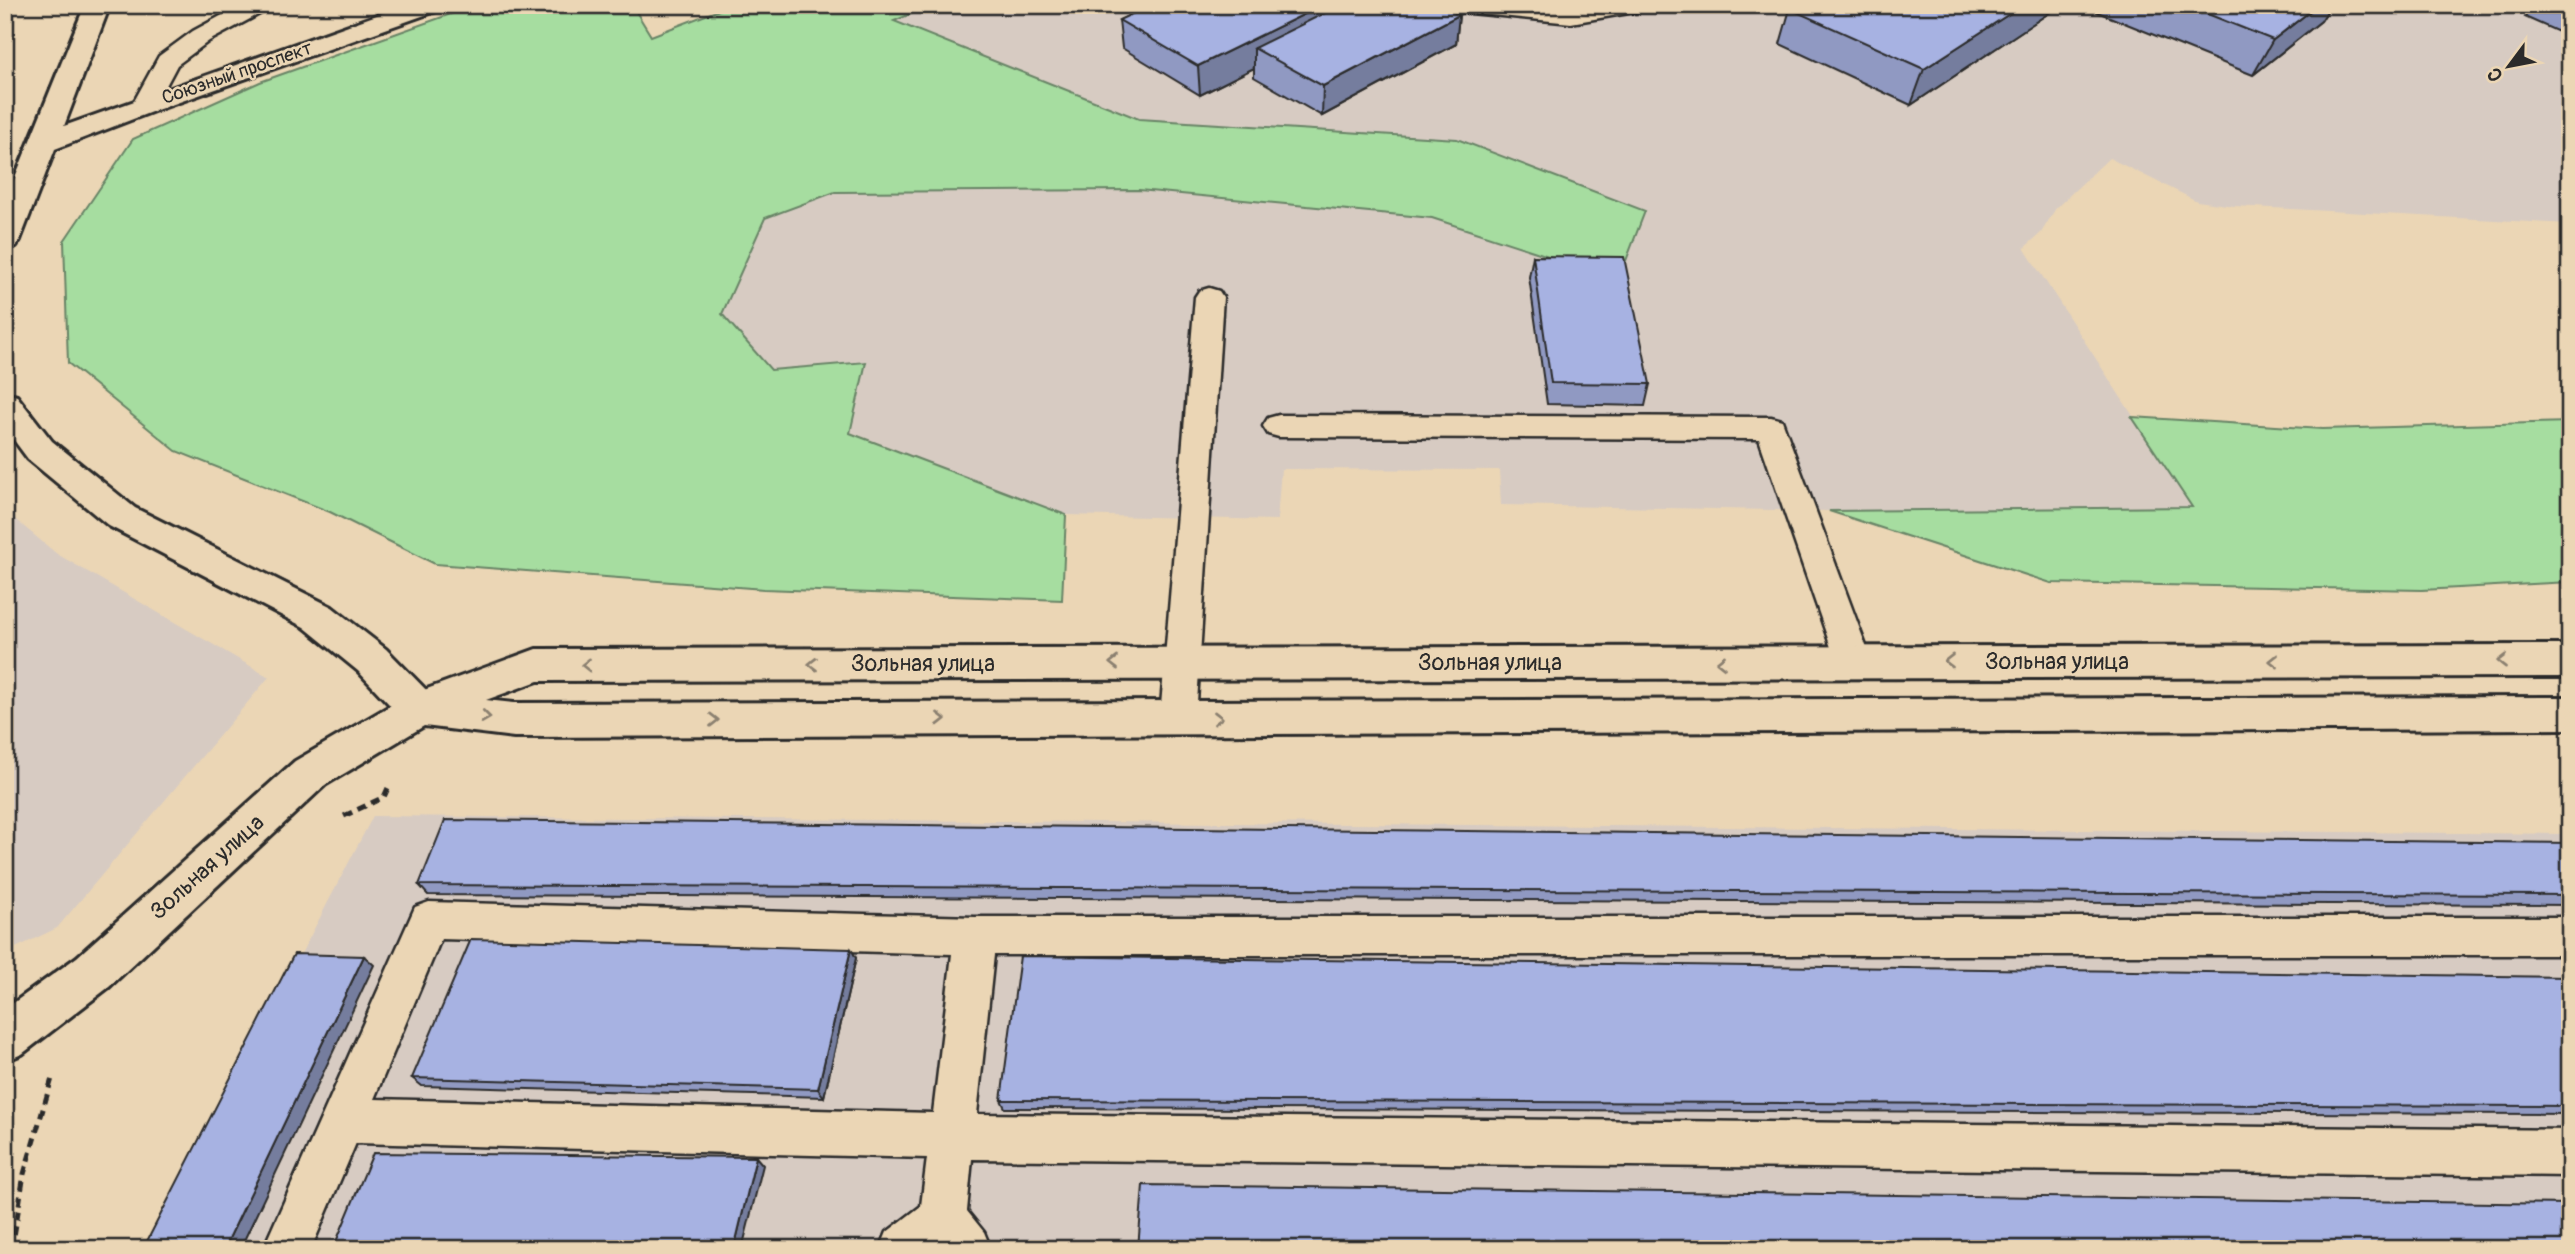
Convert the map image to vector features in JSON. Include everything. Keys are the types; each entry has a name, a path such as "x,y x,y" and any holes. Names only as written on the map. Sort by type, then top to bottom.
{"street":[{"path":"5,240 97,5"},
{"name":"Союзный проспект","path":"45,143 144,105 430,5"},
{"path":"5,404 40,450 122,517 318,617 372,660 419,709 514,720 2570,713"},
{"name":"Зольная улица","path":"5,1038 93,972 310,774 419,709 536,665 2570,661"}],"lane":[{"path":"144,105 167,61 201,36 260,5"},
{"path":"1460,5 1571,16 1634,5"},
{"path":"1178,718 1209,297"},
{"path":"1279,426 1771,428 1854,662"},
{"path":"288,1249 429,920 975,936 2570,936"},
{"path":"904,1249 955,1233 952,1136 975,936"},
{"path":"344,1120 952,1136 2178,1151 2570,1153"}],"path":[{"path":"336,820 384,797"},
{"path":"12,1249 24,1174 50,1078 59,1069"}],"shaded area":[{"path":"876,5 2570,5 2570,224 2234,206 2197,201 2109,158 2056,208 2041,233 2024,248 2192,507 1829,511 1501,505 1499,470 1281,469 1277,520 1066,515 850,432 865,362 771,370 722,313 765,218 834,192 1139,190 1432,218 1619,278 1645,211 1457,139 1139,119 893,20"},
{"path":"5,511 57,554 269,677 57,928 5,953"},
{"path":"373,816 2570,834 2570,1249 147,1249"}],"green space":[{"path":"476,5 632,5 651,36 732,5 932,5 894,21 1139,119 1457,139 1645,211 1619,279 1432,218 1139,190 835,192 765,218 722,314 771,370 866,362 850,433 1066,515 1062,600 764,589 435,564 330,512 176,451 68,363 64,241 133,139 260,82"},
{"path":"2132,417 2323,429 2570,422 2570,582 2422,590 2051,583 1829,511 2192,507"}],"building":[{"path":"1151,5 1323,5 1198,66 1119,20"},
{"path":"1341,5 1439,5 1459,15 1323,86 1254,48"},
{"path":"1797,5 2023,5 1924,69 1790,9"},
{"path":"2185,5 2318,5 2273,40"},
{"path":"1533,256 1624,257 1650,384 1551,383"},
{"path":"445,820 2570,843 2570,895 419,885"},
{"path":"471,939 851,949 818,1089 412,1078"},
{"path":"294,954 364,956 224,1249 143,1249"},
{"path":"1020,956 2570,977 2570,1106 1001,1100"},
{"path":"373,1153 756,1157 734,1249 333,1249"},
{"path":"1143,1185 2570,1204 2570,1249 1138,1249"}]}
